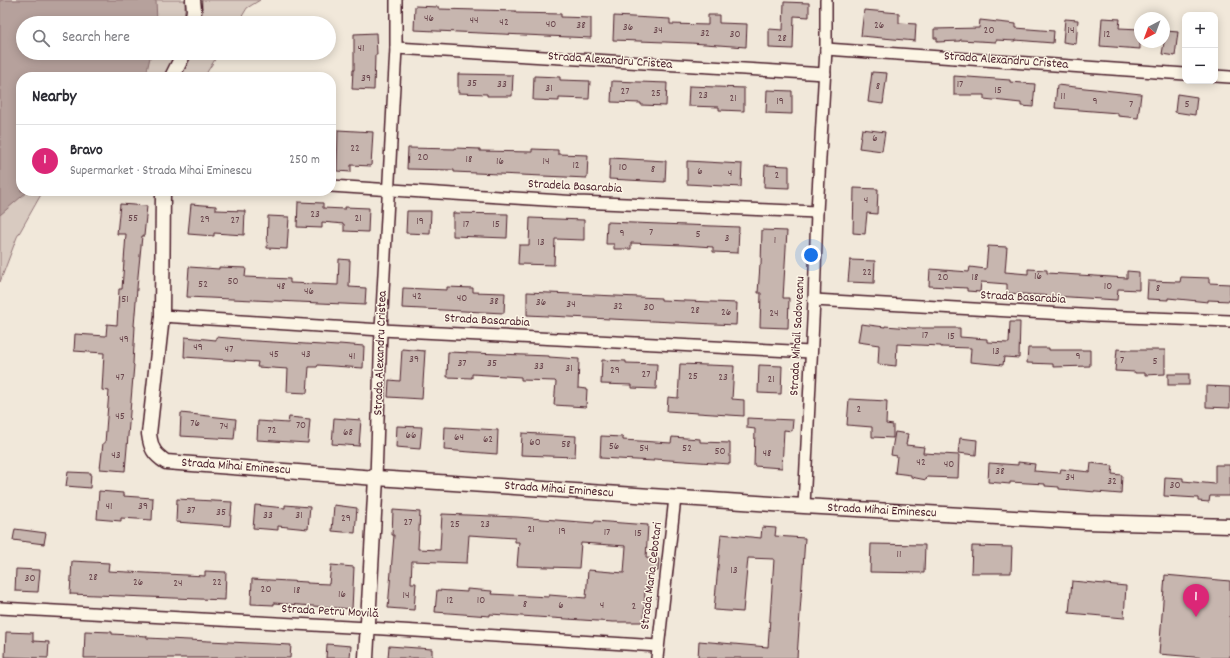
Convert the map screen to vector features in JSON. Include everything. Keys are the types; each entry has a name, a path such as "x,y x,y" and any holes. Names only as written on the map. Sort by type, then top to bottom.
{"street":[{"path":"193,0 193,16"},
{"name":"Strada Alexandru Cristea","path":"366,658 396,48 396,0"},
{"name":"Strada Mihail Sadoveanu","path":"804,506 817,212 825,74 826,0"},
{"name":"Strada Alexandru Cristea","path":"396,48 825,74"},
{"name":"Strada Alexandru Cristea","path":"826,48 1182,74"},
{"path":"174,72 180,60"},
{"path":"1218,76 1230,78"},
{"name":"Stradela Basarabia","path":"336,186 578,202 817,212"},
{"name":"Strada Mihai Eminescu","path":"163,196 162,316 148,434 150,446 156,456 166,462 376,478 804,506 1086,522 1230,526"},
{"name":"Strada Basarabia","path":"814,300 1100,316 1230,321"},
{"name":"Strada Basarabia","path":"162,316 381,330 811,352"},
{"name":"Strada Maria Cebotari","path":"657,658 675,498"},
{"name":"Strada Petru Movilă","path":"0,608 368,628 658,646"}],"shaded area":[{"path":"0,0 185,0 184,16 16,16 16,60 172,60 166,72 16,72 16,196 40,196 17,237 0,282"},
{"path":"0,0 156,0 157,16 16,16 16,60 149,60 147,72 16,72 16,196 22,196 0,215"},
{"path":"202,0 260,0 247,8 242,16 202,16"},
{"path":"187,60 215,60 207,72 181,72"}],"building":[{"path":"784,2 809,3 809,17 794,16 793,49 769,48 769,29 783,30"},
{"path":"415,6 439,7 439,9 561,14 561,17 591,18 591,38 414,30"},
{"path":"864,10 899,13 899,23 916,24 915,41 861,36"},
{"path":"708,15 719,15 719,23 747,24 746,47 613,40 614,16 670,19 670,24 708,25"},
{"path":"1102,18 1120,19 1119,28 1134,29 1134,48 1140,49 1100,46"},
{"path":"1065,19 1078,20 1076,44 1063,42"},
{"path":"980,20 1016,24 1016,28 1054,31 1053,43 1015,40 996,40 996,42 960,40 937,42 937,38 934,38 934,29 979,28"},
{"path":"1170,31 1178,32 1175,56 1162,54 1163,48 1170,48"},
{"path":"376,33 377,55 375,55 374,90 352,89 354,70 354,34"},
{"path":"872,72 887,73 883,104 868,102"},
{"path":"458,74 513,75 512,96 487,96 487,94 458,93"},
{"path":"534,76 560,77 560,80 590,81 589,99 559,98 559,101 533,100"},
{"path":"954,76 1010,80 1010,82 1035,84 1033,107 1021,106 1021,103 984,99 984,95 954,95"},
{"path":"612,81 667,83 666,106 611,102"},
{"path":"1057,85 1141,94 1138,118 1118,116 1118,113 1055,108"},
{"path":"689,86 744,88 744,111 719,110 719,107 688,106"},
{"path":"767,90 792,91 792,114 766,113"},
{"path":"1177,94 1197,97 1195,115 1175,112"},
{"path":"862,129 885,132 882,151 859,148"},
{"path":"338,130 373,132 371,166 351,165 351,172 337,171"},
{"path":"408,148 455,148 480,149 480,151 532,152 532,149 558,150 558,154 588,155 587,178 454,172 454,170 407,169"},
{"path":"610,158 666,161 665,182 609,179"},
{"path":"687,161 742,164 741,187 687,184"},
{"path":"765,165 789,166 789,188 764,187"},
{"path":"854,188 878,189 877,214 867,213 865,234 853,233"},
{"path":"298,202 323,203 323,208 369,208 368,232 344,231 344,224 322,222 322,228 297,227"},
{"path":"120,204 147,206 138,276 134,326 134,365 125,471 100,469 103,443 105,443 109,391 102,390 104,353 74,351 75,334 106,336 107,324 117,325 119,289 122,289 126,234 117,234"},
{"path":"191,204 216,206 216,210 245,211 244,235 214,233 214,236 188,234"},
{"path":"407,211 431,211 430,234 406,233"},
{"path":"453,213 508,214 507,238 453,236"},
{"path":"268,216 289,217 287,249 267,248"},
{"path":"530,218 584,220 584,240 555,239 554,265 518,264 519,245 529,245"},
{"path":"607,222 739,227 738,253 713,252 713,247 631,243 631,249 614,249 614,244 606,244"},
{"path":"762,230 787,231 783,298 789,298 788,328 760,327 761,293 758,293 761,265"},
{"path":"988,246 1007,247 1005,272 1028,274 1028,269 1047,270 1047,273 1127,278 1127,271 1139,272 1139,290 1118,289 1117,300 1007,293 1007,284 981,282 980,292 967,291 967,288 929,286 930,269 969,272 970,267 986,269"},
{"path":"339,259 350,260 349,287 366,288 365,305 187,297 189,267 219,269 219,267 246,268 245,277 290,279 290,283 338,285"},
{"path":"850,260 875,261 874,283 848,282"},
{"path":"1181,277 1209,278 1209,283 1230,284 1230,301 1208,300 1208,302 1168,298 1168,300 1147,299 1148,281 1180,282"},
{"path":"447,287 473,288 473,292 505,293 504,313 402,308 403,288 447,290"},
{"path":"527,292 737,303 736,325 527,315"},
{"path":"1010,322 1020,322 1019,358 1004,357 1003,365 970,362 971,348 897,344 896,366 878,364 879,345 858,342 861,324 885,327 960,328 960,337 987,339 987,342 1009,343"},
{"path":"185,337 216,340 216,337 240,340 338,346 339,344 364,346 363,368 318,365 317,367 309,367 307,393 287,392 288,369 257,367 258,362 184,357"},
{"path":"1028,348 1049,348 1049,350 1090,350 1090,366 1053,367 1053,364 1027,363"},
{"path":"402,349 425,351 422,399 388,397 389,380 400,381"},
{"path":"1117,349 1165,350 1165,374 1145,375 1145,373 1115,371"},
{"path":"448,352 549,356 579,359 578,388 587,389 586,407 554,405 555,381 521,380 521,377 472,374 472,378 447,377"},
{"path":"602,360 626,361 626,363 657,364 656,389 632,388 632,385 601,384"},
{"path":"680,364 734,366 732,399 744,400 744,416 667,411 668,397 678,398"},
{"path":"759,365 782,366 781,394 758,393"},
{"path":"1168,374 1189,374 1189,385 1168,385"},
{"path":"1206,386 1230,387 1230,408 1206,407"},
{"path":"849,399 887,401 886,424 893,425 893,438 872,437 872,427 847,425"},
{"path":"181,413 236,419 234,439 180,436"},
{"path":"289,417 310,419 308,443 257,440 258,421 288,423"},
{"path":"334,418 361,420 359,446 332,444"},
{"path":"747,418 793,420 792,431 784,430 782,468 754,466 755,429 747,428"},
{"path":"397,426 422,427 420,449 396,447"},
{"path":"445,427 498,430 497,454 444,450"},
{"path":"895,432 908,434 906,445 924,447 923,453 959,455 958,478 927,477 926,480 911,477 911,475 895,473 897,456 891,455"},
{"path":"522,433 576,436 575,457 521,455"},
{"path":"601,436 623,437 623,440 671,443 672,437 700,439 700,442 730,443 730,464 654,459 654,461 600,458"},
{"path":"960,438 977,440 976,455 958,453"},
{"path":"1018,462 1035,464 1034,471 1060,473 1061,469 1090,472 1091,463 1113,466 1112,474 1122,475 1121,494 1059,489 1059,487 1045,486 1045,484 1010,482 1010,484 988,482 989,463 1018,465"},
{"path":"1215,465 1230,465 1230,496 1210,496 1209,502 1198,501 1198,498 1164,496 1165,477 1183,478 1183,481 1215,484"},
{"path":"68,472 91,473 90,488 66,486"},
{"path":"99,491 123,493 123,496 153,498 152,520 121,518 121,521 97,519"},
{"path":"177,499 232,502 230,526 176,522"},
{"path":"255,505 285,508 285,505 310,507 308,529 278,526 278,530 253,528"},
{"path":"334,505 357,508 355,533 332,531"},
{"path":"393,510 420,512 418,549 440,550 442,514 648,525 646,558 659,559 658,571 649,571 648,586 645,586 644,622 613,622 435,612 437,590 467,592 467,589 492,591 491,594 549,597 549,595 586,598 588,570 624,573 626,546 581,543 579,568 517,566 519,542 515,542 515,538 469,535 467,563 412,561 411,583 416,583 414,610 388,608 394,535 392,535"},
{"path":"762,527 776,528 775,536 805,538 797,658 698,658 699,641 768,647 774,559 748,558 743,612 714,610 721,534 761,538"},
{"path":"15,529 46,533 44,544 13,540"},
{"path":"871,544 925,545 924,573 870,572"},
{"path":"972,546 1012,547 1011,573 971,573"},
{"path":"72,561 109,563 108,571 205,576 205,571 226,572 225,600 70,594"},
{"path":"331,565 354,567 352,609 274,603 274,605 251,604 252,579 329,584"},
{"path":"16,569 40,570 38,592 15,591"},
{"path":"1165,575 1230,581 1230,658 1206,658 1159,654"},
{"path":"1072,581 1126,586 1124,618 1069,613"},
{"path":"85,631 112,632 112,634 147,636 147,638 291,645 290,658 84,658"},
{"path":"6,632 33,633 33,641 49,642 48,658 5,657"},
{"path":"327,644 351,646 350,658 326,658"},
{"path":"389,646 432,649 432,658 388,658"}],"place":[{"name":"Bravo","path":"1196,617"}]}
